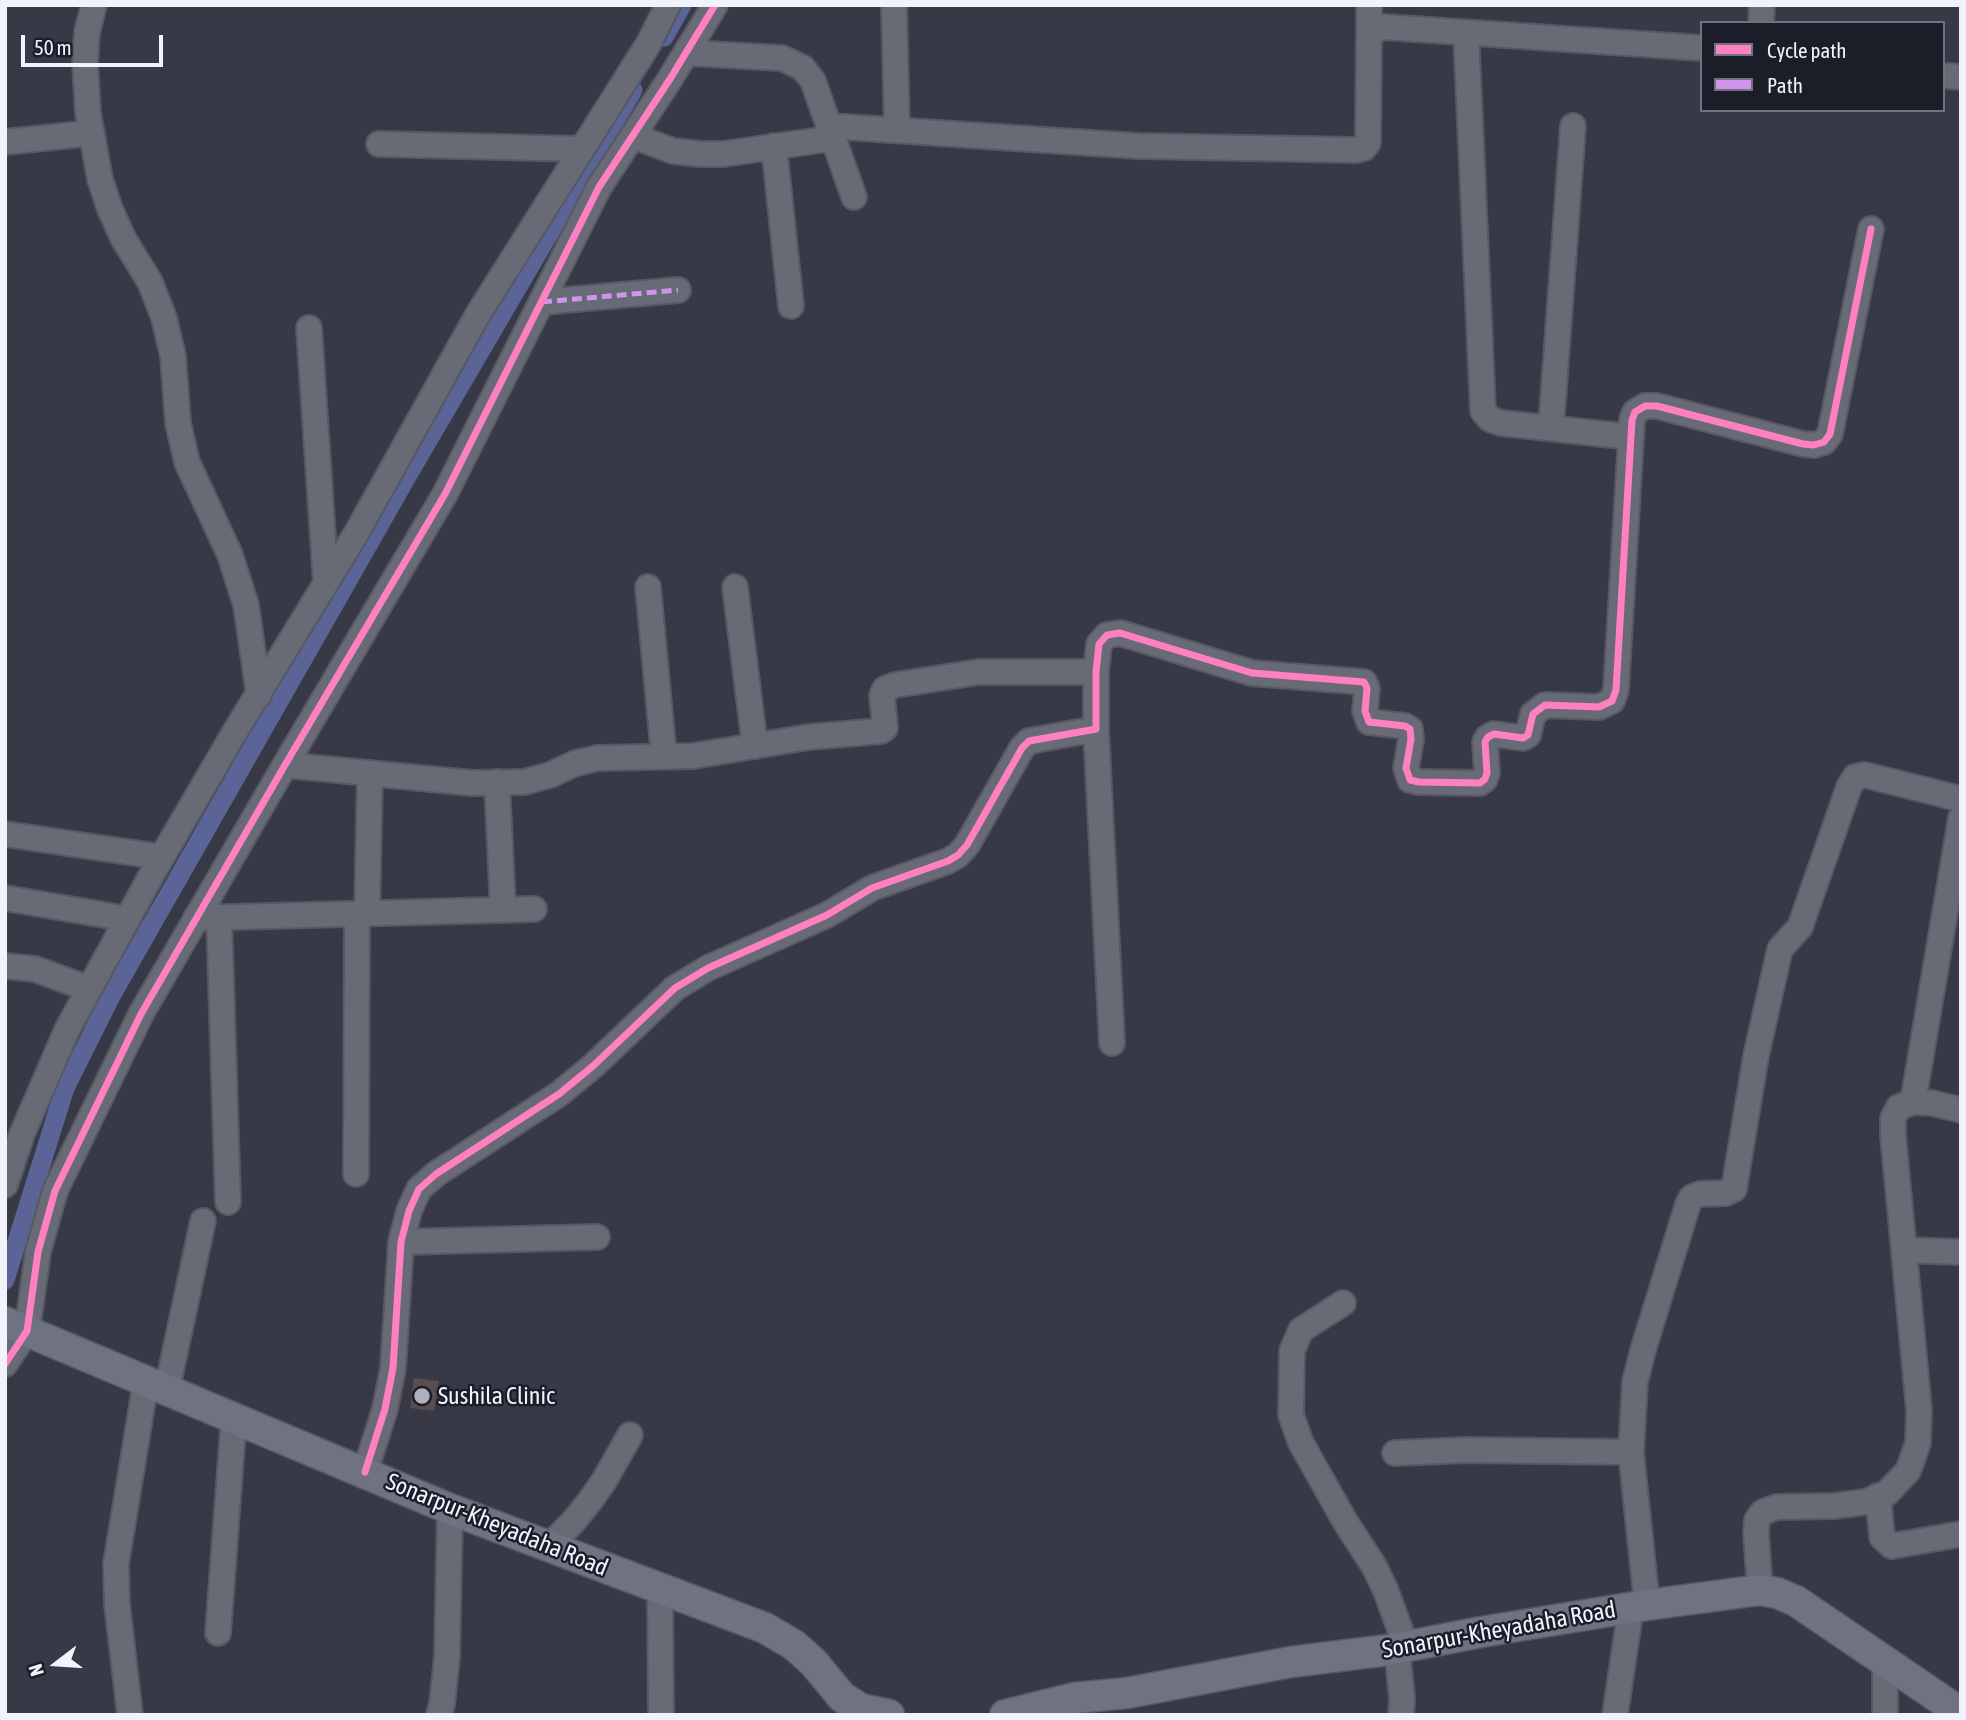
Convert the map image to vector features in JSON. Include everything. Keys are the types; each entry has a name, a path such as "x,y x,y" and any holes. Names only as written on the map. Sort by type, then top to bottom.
{"main road":[{"name":"Sonarpur-Kheyadaha Road","path":"14,1326 450,1508 765,1628 794,1645 814,1663 842,1698 870,1713"},
{"name":"Sonarpur-Kheyadaha Road","path":"1005,1715 1074,1698 1127,1693 1292,1662 1402,1647 1639,1606 1760,1590 1796,1601 1961,1713"}],"street":[{"path":"94,5 87,32 85,63 88,113 100,179 110,209 150,282 164,318 173,356 178,423 187,462 230,555 246,605 259,695"},
{"path":"5,1185 66,1030 162,858 326,583 477,316 649,43 668,5"},
{"path":"5,1364 42,1234 65,1167 141,1014 208,918 285,765 445,494 599,187 687,53 715,5"},
{"path":"894,5 897,130"},
{"path":"633,136 673,151 700,154 774,146 832,132 897,130 1138,146 1356,150 1364,148 1368,143 1368,5"},
{"path":"1369,36 1384,27 1700,48"},
{"path":"1466,33 1483,411 1490,419 1501,423 1631,437"},
{"path":"687,53 782,58 803,68 813,81 854,197"},
{"path":"1551,428 1573,126"},
{"path":"5,142 92,133"},
{"path":"379,144 582,149"},
{"path":"774,146 791,306"},
{"path":"1112,1042 1096,729 1099,644 1107,635 1120,633 1252,673 1359,680 1364,682 1367,688 1365,711 1369,722 1405,726 1410,729 1406,768 1410,780 1480,783 1487,773 1485,748 1488,737 1494,734 1522,738 1528,735 1533,713 1545,705 1599,707 1612,701 1616,690 1632,420 1635,412 1645,407 1657,406 1804,444 1824,442 1830,434 1871,229"},
{"path":"542,302 678,290"},
{"path":"309,328 326,583"},
{"path":"649,587 664,757"},
{"path":"734,587 755,746"},
{"path":"285,765 471,783 524,782 598,758 715,754 809,737 881,731 885,728 882,695 886,689 895,685 979,672 1096,672"},
{"path":"365,1472 385,1409 393,1368 401,1242 409,1211 419,1189 436,1174 559,1094 593,1066 675,988 708,968 827,915 873,888 958,855 967,845 1022,748 1029,741 1096,729"},
{"path":"356,1174 362,914 370,774"},
{"path":"1615,1715 1639,1606 1631,1452 1636,1382 1643,1350 1688,1204 1692,1197 1700,1194 1726,1194 1734,1189 1756,1056 1780,949 1800,927 1849,787 1855,777 1865,775 1961,799"},
{"path":"497,782 503,910"},
{"path":"1913,1102 1952,928 1961,818"},
{"path":"5,834 162,858"},
{"path":"5,898 128,919"},
{"path":"208,918 534,909"},
{"path":"208,918 228,1202"},
{"path":"5,966 35,970 89,989"},
{"path":"1760,1590 1756,1533 1757,1520 1763,1512 1777,1507 1834,1506 1865,1502 1887,1493 1908,1471 1918,1443 1919,1410 1893,1118 1899,1107 1913,1102 1932,1103 1961,1110"},
{"path":"130,1715 118,1613 116,1564 157,1385 203,1221"},
{"path":"401,1242 597,1237"},
{"path":"1904,1251 1961,1252"},
{"path":"1343,1303 1301,1330 1292,1351 1291,1415 1301,1443 1346,1523 1374,1566 1402,1647 1401,1715"},
{"path":"218,1633 234,1416"},
{"path":"549,1546 590,1501 630,1435"},
{"path":"1395,1453 1465,1450 1631,1452"},
{"path":"1878,1496 1882,1537 1892,1546 1961,1534"},
{"path":"439,1715 447,1657 450,1508"},
{"path":"660,1589 661,1715"},
{"path":"1885,1662 1885,1715"}],"building":[{"path":"414,1378 439,1381 434,1411 410,1408"}],"waterway":[{"path":"664,37 682,5"},
{"path":"5,1280 65,1088 111,996 409,473 633,90"}],"marked path":[{"path":"542,302 678,290"}],"cycle path":[{"path":"5,1364 27,1331 38,1252 55,1191 141,1014 445,494 599,187 715,5"},
{"path":"365,1472 385,1409 393,1368 401,1242 409,1211 419,1189 436,1174 559,1094 593,1066 675,988 708,968 827,915 872,888 958,855 967,845 1022,748 1029,741 1096,729 1099,644 1107,635 1120,633 1252,673 1364,682 1367,688 1365,711 1369,722 1405,726 1410,729 1406,768 1410,780 1419,782 1480,783 1487,773 1485,742 1488,737 1494,734 1523,738 1528,735 1533,714 1545,705 1599,707 1612,701 1616,690 1632,420 1635,412 1645,406 1657,406 1803,444 1824,442 1830,434 1871,229"}],"place":[{"name":"Sushila Clinic","path":"422,1396"}]}
